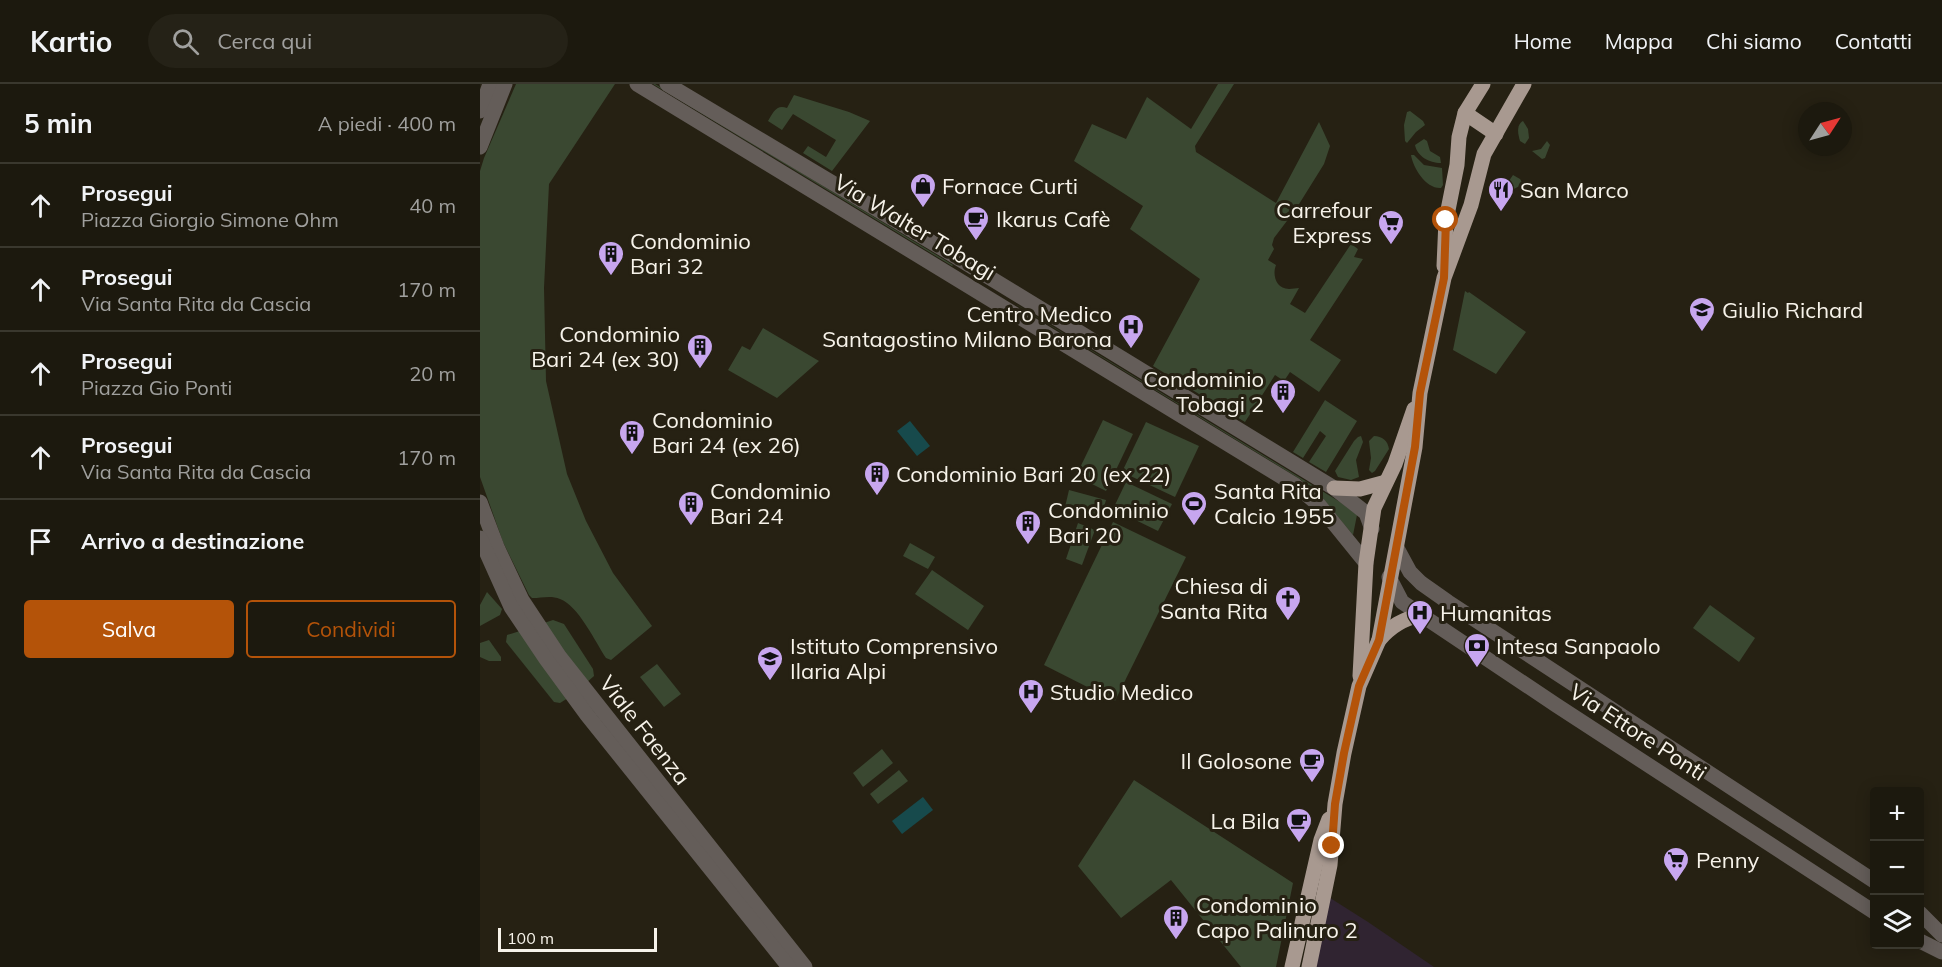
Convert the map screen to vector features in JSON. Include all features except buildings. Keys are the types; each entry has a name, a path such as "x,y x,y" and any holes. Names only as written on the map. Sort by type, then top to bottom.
{"main road":[{"path":"1444,278 1446,220 1457,165 1459,137 1466,113 1483,84"},
{"path":"1359,686 1379,640 1415,447 1420,393 1444,278 1471,205 1484,154 1524,84"},
{"path":"1466,113 1496,134"},
{"path":"1459,137 1484,154"},
{"path":"1309,967 1330,865 1335,804 1359,686 1366,562 1374,508 1395,464 1420,393"},
{"path":"1334,488 1360,489 1386,482"},
{"path":"1372,529 1388,538 1397,548"},
{"path":"1366,562 1376,571 1389,577"},
{"path":"1379,640 1389,629 1402,621 1421,615"},
{"path":"1292,967 1321,840 1335,804"}],"street":[{"path":"480,111 490,84"},
{"path":"480,147 505,84"},
{"name":"Via Walter Tobagi","path":"637,84 1295,485 1319,505 1366,562"},
{"name":"Via Walter Tobagi","path":"667,84 943,249 1334,488 1360,506 1366,513 1372,529"},
{"name":"Viale Faenza","path":"480,502 497,547 522,600 559,656 806,967"},
{"name":"Viale Faenza","path":"480,538 511,607 546,660 587,715 789,967"},
{"name":"Via Ettore Ponti","path":"1397,548 1410,572 1421,583 1448,602 1870,878"},
{"name":"Via Ettore Ponti","path":"1389,577 1402,602 1564,711 1870,909"},
{"path":"1924,919 1942,935"},
{"path":"1924,943 1942,952"}],"shaded area":[{"path":"1327,896 1368,922 1434,967 1313,967"}],"green space":[{"path":"516,84 615,84 549,184 544,288 546,381 567,474 586,521 613,573 652,626 611,660 606,658 580,616 567,603 557,598 532,598 529,595 503,542 480,477 480,171"},
{"path":"653,84 655,84 953,265 952,266"},
{"path":"1218,84 1234,84 1195,146 1196,152 1276,203 1319,122 1330,146 1324,164 1296,209 1274,238 1272,245 1274,249 1268,260 1276,265 1275,277 1281,287 1299,288 1290,304 1305,313 1351,244 1358,249 1354,257 1363,259 1310,340 1341,360 1319,392 1290,372 1284,381 1275,375 1245,422 1153,366 1200,279 1130,229 1143,206 1074,161 1092,124 1126,139 1147,97 1191,129"},
{"path":"794,95 870,121 832,171 803,153 808,146 826,157 836,140 793,114 782,130 768,121 777,108 787,108"},
{"path":"1410,111 1425,125 1407,143 1404,125 1407,112"},
{"path":"1523,121 1528,129 1529,138 1525,144 1520,141 1518,133 1518,127"},
{"path":"1424,139 1430,151 1440,157 1441,163 1428,160 1418,152 1415,145"},
{"path":"1547,141 1550,145 1545,158 1542,159 1532,151 1541,149"},
{"path":"1411,155 1414,155 1424,165 1442,168 1443,185 1441,188 1430,185 1421,177 1414,166"},
{"path":"1513,175 1523,184 1505,194 1504,188"},
{"path":"1465,291 1526,332 1496,374 1453,350"},
{"path":"1004,297 1340,502 1357,515 1353,535 1320,495 1300,479"},
{"path":"763,328 819,361 777,398 728,370 742,346 750,350"},
{"path":"1325,400 1357,421 1326,472 1309,462 1326,436 1320,431 1303,458 1293,452"},
{"path":"1103,420 1133,434 1106,491 1076,476"},
{"path":"1146,422 1199,446 1175,497 1122,472"},
{"path":"1361,436 1363,442 1356,460 1359,477 1351,480 1338,477 1335,471 1354,441"},
{"path":"1374,436 1384,439 1389,449 1372,473 1369,470 1371,458 1369,441"},
{"path":"1126,482 1172,504 1158,531 1113,509"},
{"path":"1069,490 1106,500 1101,517 1065,507"},
{"path":"1113,522 1186,557 1115,701 1044,665"},
{"path":"1078,523 1095,530 1082,565 1066,559"},
{"path":"910,543 935,557 928,569 903,556"},
{"path":"932,570 984,606 968,630 915,594"},
{"path":"487,592 502,609 500,615 480,626 480,605"},
{"path":"1710,605 1755,638 1739,662 1693,628"},
{"path":"553,620 564,624 593,669 594,676 586,683 544,623"},
{"path":"520,631 568,698 560,703 554,702 506,642 507,635"},
{"path":"489,640 501,657 501,661 489,661 480,657 480,643"},
{"path":"657,664 681,694 664,707 640,677"},
{"path":"882,749 893,763 863,787 853,773"},
{"path":"899,770 908,781 878,804 870,794"},
{"path":"1134,780 1293,883 1276,967 1241,967 1171,880 1121,918 1078,866"}],"water":[{"path":"910,421 930,446 917,456 897,431"},
{"path":"923,797 933,810 902,834 892,821"}],"place":[{"name":"Fornace Curti","path":"923,209"},
{"name":"San Marco","path":"1501,213"},
{"name":"Ikarus Cafè","path":"976,242"},
{"name":"Carrefour Express","path":"1391,246"},
{"name":"Condominio Bari 32","path":"611,277"},
{"name":"Giulio Richard","path":"1702,333"},
{"name":"Centro Medico Santagostino Milano Barona","path":"1131,350"},
{"name":"Condominio Bari 24 (ex 30)","path":"700,370"},
{"name":"Condominio Tobagi 2","path":"1283,415"},
{"name":"Condominio Bari 24 (ex 26)","path":"632,456"},
{"name":"Condominio Bari 20 (ex 22)","path":"877,497"},
{"name":"Condominio Bari 24","path":"691,527"},
{"name":"Santa Rita Calcio 1955","path":"1194,527"},
{"name":"Condominio Bari 20","path":"1028,546"},
{"name":"Chiesa di Santa Rita","path":"1288,622"},
{"name":"Humanitas","path":"1420,636"},
{"name":"Intesa Sanpaolo","path":"1477,669"},
{"name":"Istituto Comprensivo Ilaria Alpi","path":"770,682"},
{"name":"Studio Medico","path":"1031,715"},
{"name":"Il Golosone","path":"1312,784"},
{"name":"La Bila","path":"1299,844"},
{"name":"Penny","path":"1676,883"},
{"name":"Condominio Capo Palinuro 2","path":"1176,941"}],"route":[{"path":"1332,846 1335,804 1344,753 1359,686 1379,640 1389,577 1397,548 1415,447 1420,393 1444,278 1446,220"}]}
